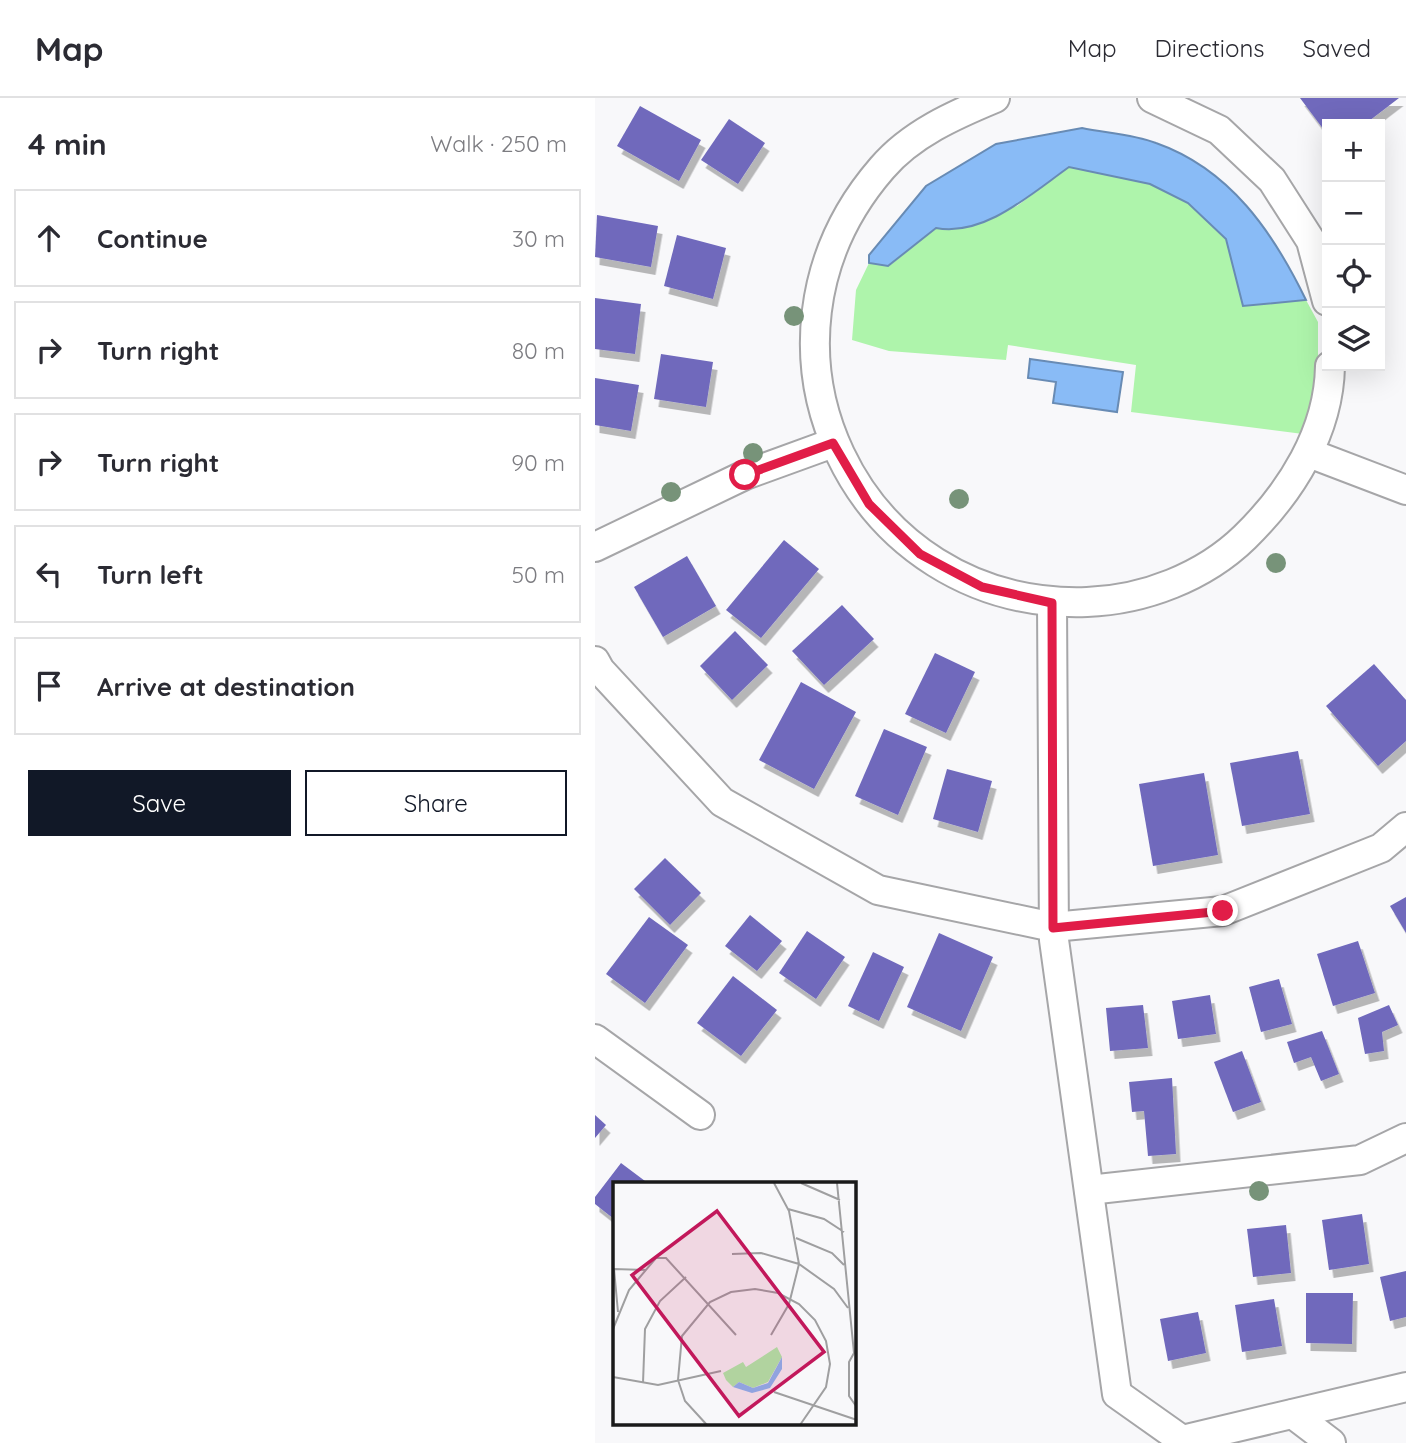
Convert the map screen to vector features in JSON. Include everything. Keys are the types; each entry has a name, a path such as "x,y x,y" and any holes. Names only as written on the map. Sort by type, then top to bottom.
{"street":[{"path":"995,98 940,121 882,167 840,227 817,298 815,371 833,443 869,504 920,554 982,587 1052,603 1115,601 1176,583 1231,551 1276,507 1309,453 1330,384 1330,371"},
{"path":"1152,98 1219,131 1272,180 1311,241 1322,282"},
{"path":"595,547 745,475 833,443"},
{"path":"1309,453 1406,490"},
{"path":"1052,603 1053,928 1117,1394 1182,1440 1406,1387"},
{"path":"595,661 600,670 722,802 878,890 1053,928 1223,911 1381,848 1406,827"},
{"path":"595,1039 700,1115"},
{"path":"1089,1190 1360,1160 1406,1138"},
{"path":"1293,1414 1331,1443"}],"green space":[{"path":"1069,167 1150,184 1188,203 1226,239 1243,306 1306,300 1318,322 1318,375 1303,434 1131,412 1136,365 1008,345 1006,360 889,351 852,340 856,290 869,263 889,266 936,228 1017,206"}],"water":[{"path":"1082,128 1147,140 1182,154 1206,169 1227,186 1264,227 1306,300 1243,306 1226,239 1188,203 1150,184 1069,167 1023,201 989,220 954,229 936,228 888,266 869,263 869,255 926,186 996,144"},
{"path":"1030,359 1123,372 1117,412 1053,403 1056,382 1028,378"}],"building":[{"path":"1300,98 1399,98 1372,119 1322,119 1322,127"},
{"path":"640,106 701,140 679,181 617,146"},
{"path":"729,119 765,143 738,184 701,160"},
{"path":"597,215 658,226 651,267 595,257"},
{"path":"677,235 726,248 713,299 664,286"},
{"path":"595,298 641,304 635,354 595,349"},
{"path":"661,354 713,362 706,407 654,399"},
{"path":"595,378 639,385 631,431 595,425"},
{"path":"784,540 819,569 761,638 726,610"},
{"path":"687,556 716,606 663,637 634,587"},
{"path":"842,605 874,639 824,685 792,651"},
{"path":"735,631 768,665 732,700 700,666"},
{"path":"935,653 975,672 946,733 905,714"},
{"path":"1374,664 1406,700 1406,741 1378,766 1326,706"},
{"path":"801,682 856,712 814,789 759,760"},
{"path":"884,729 927,747 898,815 855,796"},
{"path":"1298,751 1310,814 1242,826 1230,763"},
{"path":"947,769 992,781 978,832 933,819"},
{"path":"1204,773 1218,855 1153,866 1139,784"},
{"path":"665,858 701,893 670,925 634,889"},
{"path":"1406,897 1406,933 1390,906"},
{"path":"750,915 782,941 757,971 725,946"},
{"path":"649,917 688,945 645,1003 606,974"},
{"path":"807,931 845,957 816,999 779,973"},
{"path":"939,933 993,957 961,1031 907,1007"},
{"path":"1358,941 1375,993 1333,1006 1317,954"},
{"path":"873,952 904,967 879,1021 848,1006"},
{"path":"733,976 777,1010 741,1056 697,1023"},
{"path":"1279,979 1292,1024 1261,1032 1249,987"},
{"path":"1210,995 1216,1034 1178,1039 1172,1001"},
{"path":"1143,1005 1148,1048 1110,1051 1106,1008"},
{"path":"1389,1005 1398,1025 1382,1032 1384,1051 1365,1054 1358,1018"},
{"path":"1322,1031 1339,1074 1321,1081 1311,1057 1294,1063 1287,1042"},
{"path":"1242,1051 1261,1102 1233,1112 1214,1062"},
{"path":"1172,1078 1176,1154 1148,1156 1144,1111 1132,1112 1129,1082"},
{"path":"595,1115 606,1125 595,1138"},
{"path":"621,1163 646,1182 613,1182 613,1218 595,1204 595,1197"},
{"path":"1362,1214 1369,1264 1329,1270 1322,1220"},
{"path":"1286,1225 1291,1273 1253,1277 1247,1229"},
{"path":"1406,1271 1406,1317 1390,1321 1380,1277"},
{"path":"1306,1293 1353,1293 1352,1344 1306,1343"},
{"path":"1274,1299 1282,1346 1242,1352 1235,1305"},
{"path":"1198,1312 1206,1353 1168,1361 1160,1319"}],"route":[{"path":"745,475 833,443 869,504 920,554 982,587 1052,603 1053,928 1223,911"}]}
